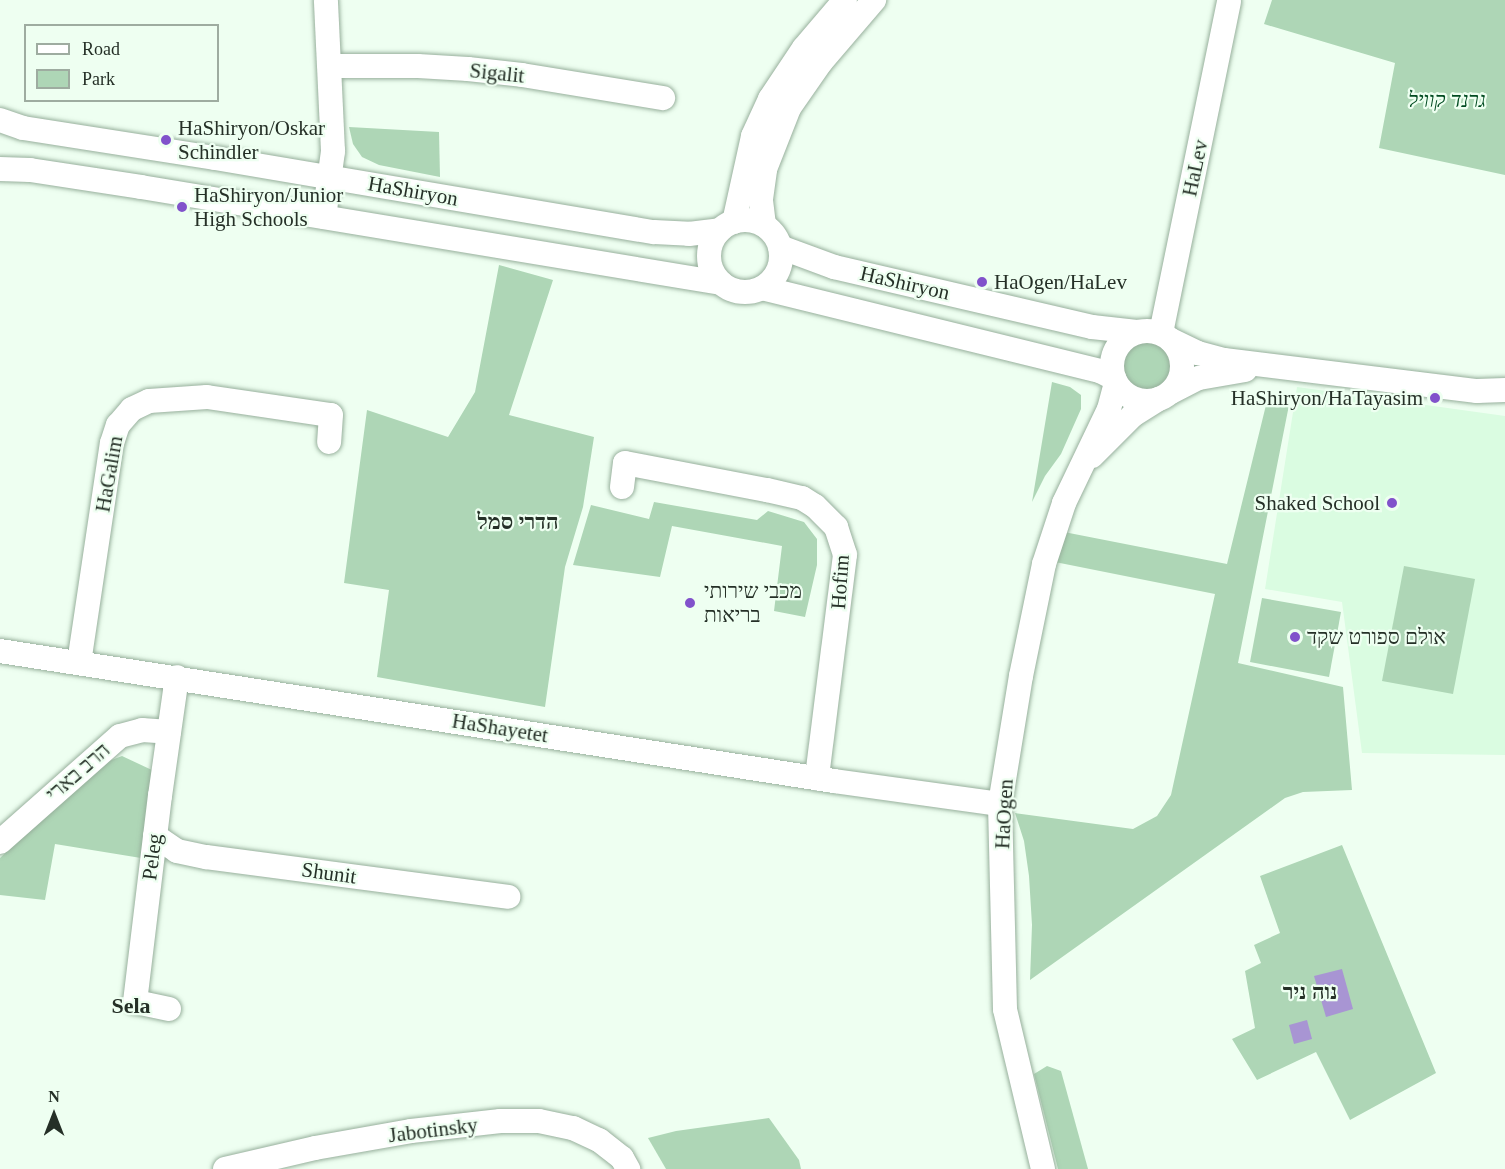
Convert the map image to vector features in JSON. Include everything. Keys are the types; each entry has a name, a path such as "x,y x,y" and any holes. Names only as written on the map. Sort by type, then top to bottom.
{"street":[{"path":"324,217 331,177 333,113 326,0"},
{"path":"727,226 744,220 764,225 771,231 780,248 778,271 762,288 741,292 721,283 711,269 709,253 727,226 753,136 770,99 804,48 845,0"},
{"path":"764,225 761,199 765,169 789,108 821,62 874,0"},
{"name":"HaLev","path":"1166,337 1229,2"},
{"name":"Sigalit","path":"330,66 418,66 468,69 522,75 663,98"},
{"name":"HaShiryon","path":"0,120 23,128 654,232 689,234 727,226"},
{"name":"HaShiryon","path":"0,169 30,170 721,283"},
{"name":"HaShiryon","path":"780,248 834,267 1092,327 1137,332"},
{"name":"HaShiryon","path":"762,288 1100,371 1115,381"},
{"path":"1273,366 1199,378 1165,395 1145,401 1136,399 1123,391 1115,381 1112,361 1115,350 1122,340 1137,332 1149,330 1198,353 1224,360 1273,366 1477,391 1505,390"},
{"path":"1165,395 1180,377 1182,366 1180,355 1166,337"},
{"name":"HaOgen","path":"1040,1167 1005,1009 1000,804 1044,564 1064,503 1109,408 1115,381"},
{"path":"1477,391 1505,400"},
{"name":"HaOgen","path":"1078,471 1133,415 1165,395"},
{"name":"HaGalim","path":"79,663 112,443 118,425 132,409 149,401 207,397 331,415 329,441"},
{"name":"Hofim","path":"622,487 625,463 802,498 815,506 836,527 845,555 817,778"},
{"name":"HaShayetet","path":"0,651 817,778 1000,804"},
{"name":"Peleg","path":"169,1009 135,1002 177,677"},
{"name":"הרב בארי","path":"0,842 120,736 142,730 169,732"},
{"name":"Shunit","path":"155,836 177,851 507,897"},
{"name":"Jabotinsky","path":"225,1169 315,1148 411,1131 500,1121 539,1121 573,1128 599,1140 622,1158 628,1169"}],"shaded area":[{"name":"Shaked School","path":"1297,387 1505,416 1505,755 1362,753 1342,602 1265,589"},
{"path":"1342,969 1353,1009 1326,1017 1314,976"},
{"path":"1307,1020 1312,1039 1294,1044 1289,1025"}],"green space":[{"name":"גרנד קוויל","path":"1272,0 1505,0 1505,175 1379,148 1395,63 1264,24"},
{"path":"349,127 439,132 440,177 379,165 362,157 353,144"},
{"path":"499,265 553,280 509,415 594,437 583,507 565,567 545,707 377,677 389,590 344,583 367,410 448,437 475,392"},
{"path":"1147,340 1165,347 1172,365 1165,383 1147,390 1129,383 1122,365 1129,347"},
{"path":"1052,382 1070,387 1081,395 1081,409 1061,454 1045,476 1032,502"},
{"path":"1266,405 1289,405 1238,663 1343,687 1352,790 1303,792 1285,798 1030,980 1032,925 1029,876 1024,841 1015,813 1133,829 1157,816 1171,795 1215,594 1055,562 1064,532 1227,564"},
{"path":"654,502 757,520 768,511 804,522 817,539 817,565 805,617 774,611 782,546 672,526 660,577 573,565 591,505 649,519"},
{"path":"1404,566 1475,579 1453,694 1382,681"},
{"name":"אולם ספורט שקד","path":"1262,598 1341,612 1329,677 1250,662"},
{"path":"122,756 154,771 141,858 55,844 45,900 0,895 0,858 96,766"},
{"path":"1342,845 1436,1073 1350,1120 1316,1052 1257,1080 1232,1039 1255,1028 1245,971 1261,963 1254,945 1280,933 1260,876"},
{"path":"1047,1066 1061,1071 1088,1169 1058,1169 1034,1074"},
{"path":"769,1118 799,1160 801,1169 666,1169 648,1138 676,1131"}],"place":[{"name":"HaShiryon/Oskar Schindler","path":"166,140"},
{"name":"HaShiryon/Junior High Schools","path":"182,207"},
{"name":"HaOgen/HaLev","path":"982,282"},
{"name":"HaShiryon/HaTayasim","path":"1435,398"},
{"name":"Shaked School","path":"1392,503"},
{"name":"מכבי שירותי בריאות","path":"690,603"},
{"name":"אולם ספורט שקד","path":"1295,637"}],"district":[{"name":"הדרי סמל","path":"518,522"},
{"name":"נוה ניר","path":"1310,992"},
{"name":"Sela","path":"131,1006"}]}
